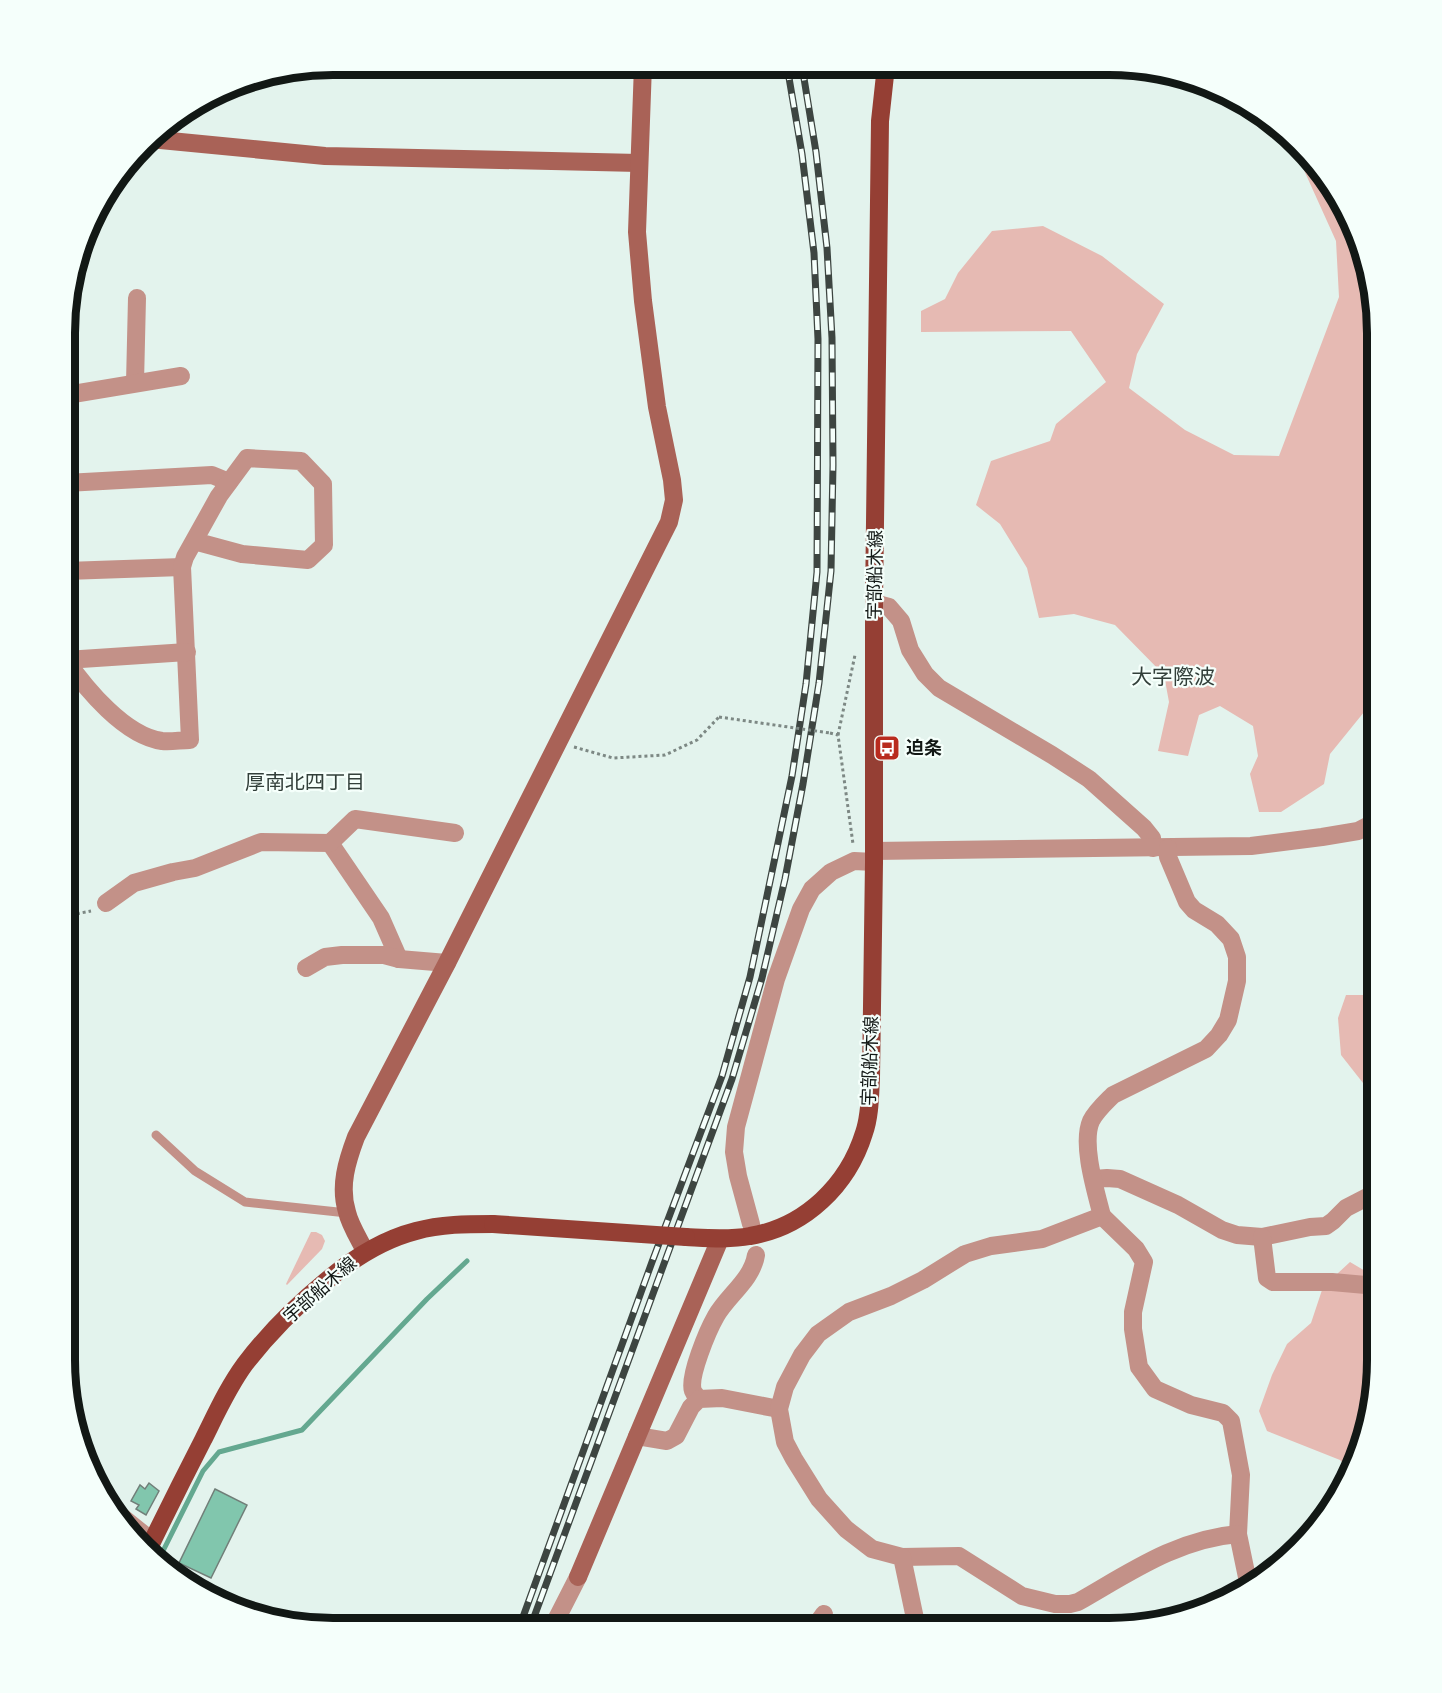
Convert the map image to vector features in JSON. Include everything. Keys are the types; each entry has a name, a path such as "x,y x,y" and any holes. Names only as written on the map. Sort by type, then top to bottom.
{"main road":[{"name":"宇部船木線","path":"152,1543 221,1404 244,1365 311,1293 365,1251 414,1231 454,1224 493,1224 720,1239 751,1236 781,1228 804,1215 823,1199 850,1167 865,1132 871,1078 880,122 885,75"}],"street":[{"path":"365,1251 347,1213 344,1191 347,1161 357,1137 669,522 674,500 672,480 657,407 643,301 637,232 643,75"},
{"path":"162,140 325,156 639,163"},
{"path":"135,383 137,298"},
{"path":"75,394 181,376"},
{"path":"75,673 125,726 149,738 163,741 190,740 182,567 185,557 219,496 247,458 301,461 323,484 324,545 308,560 242,554 194,541"},
{"path":"75,483 212,475 229,482"},
{"path":"75,572 182,567"},
{"path":"874,603 889,607 901,621 910,650 925,674 939,688 1089,779 1144,828 1168,857 1187,902 1194,910 1217,924 1231,939 1237,957 1237,981 1228,1020 1219,1035 1206,1049 1113,1095 1091,1122 1089,1156 1101,1216 1136,1249 1144,1262 1133,1312 1133,1329 1139,1367 1155,1389 1191,1405 1223,1413 1231,1421 1241,1475 1238,1534 1247,1577"},
{"path":"75,659 187,652"},
{"path":"106,903 134,883 195,868 261,842 330,843 355,819 455,833"},
{"path":"751,1224 734,1152 736,1127 776,979 801,909 812,889 831,872 854,861 874,856 1251,846 1286,843 1358,831 1367,826"},
{"path":"330,843 381,918 399,959"},
{"path":"306,968 325,957 342,955 384,955 399,959 447,963"},
{"path":"1094,1179 1120,1179 1178,1205 1222,1230 1237,1235 1262,1237 1326,1226 1346,1208 1367,1197"},
{"path":"1101,1216 1042,1239 991,1246 964,1254 923,1280 891,1296 849,1312 819,1334 802,1355 785,1387 778,1409 785,1442 819,1499 846,1529 872,1548 902,1557 959,1556 1022,1596 1055,1604 1070,1604 1150,1560 1196,1542 1238,1534"},
{"path":"1262,1237 1268,1278 1273,1282 1332,1282 1367,1285"},
{"path":"557,1618 578,1577 720,1239"},
{"path":"699,1399 693,1391 694,1371 716,1316 748,1275 754,1265 756,1255"},
{"path":"637,1436 667,1441 676,1436 691,1407 699,1399 722,1398 778,1409"},
{"path":"902,1557 915,1618"}],"lane":[{"path":"156,1135 195,1171 245,1202 347,1213"}],"path":[{"path":"854,861 838,735 856,648"},
{"path":"558,743 614,758 665,755 697,740 719,717 838,735"},
{"path":"75,914 93,910 106,903"}],"shaded area":[{"path":"1295,155 1314,176 1340,219 1353,250 1365,300 1367,333 1367,708 1330,754 1324,784 1281,812 1259,812 1250,774 1258,756 1253,726 1220,706 1199,715 1188,756 1158,751 1169,702 1164,675 1115,625 1074,614 1039,618 1027,568 1000,524 976,505 991,461 1050,441 1056,424 1106,382 1071,331 921,332 921,311 945,299 958,273 992,231 1043,226 1102,256 1164,304 1137,354 1129,388 1185,430 1234,455 1279,456 1339,297 1336,241"},
{"path":"1346,995 1367,995 1367,1083 1363,1083 1341,1055 1338,1018"},
{"path":"311,1232 322,1235 325,1241 322,1249 287,1285 286,1284"},
{"path":"1350,1262 1367,1272 1365,1393 1358,1426 1344,1464 1340,1460 1267,1431 1259,1411 1272,1375 1287,1344 1311,1323 1323,1287"}],"building":[{"path":"149,1483 159,1491 146,1515 136,1509 139,1505 131,1501 140,1485 145,1489"},
{"path":"215,1489 247,1505 211,1578 179,1563"}],"waterway":[{"path":"162,1553 203,1471 219,1452 302,1430 427,1299 467,1261"}],"railway":[{"path":"523,1618 722,1076 750,977 792,776 806,684 817,572 818,339 814,253 802,154 789,75"},
{"path":"534,1618 732,1079 762,978 785,879 803,784 819,683 831,571 833,465 832,338 827,248 816,152 803,75"}],"place":[{"name":"迫条","path":"887,748"}],"district":[{"name":"大字際波","path":"1173,677"},
{"name":"厚南北四丁目","path":"305,782"}]}
